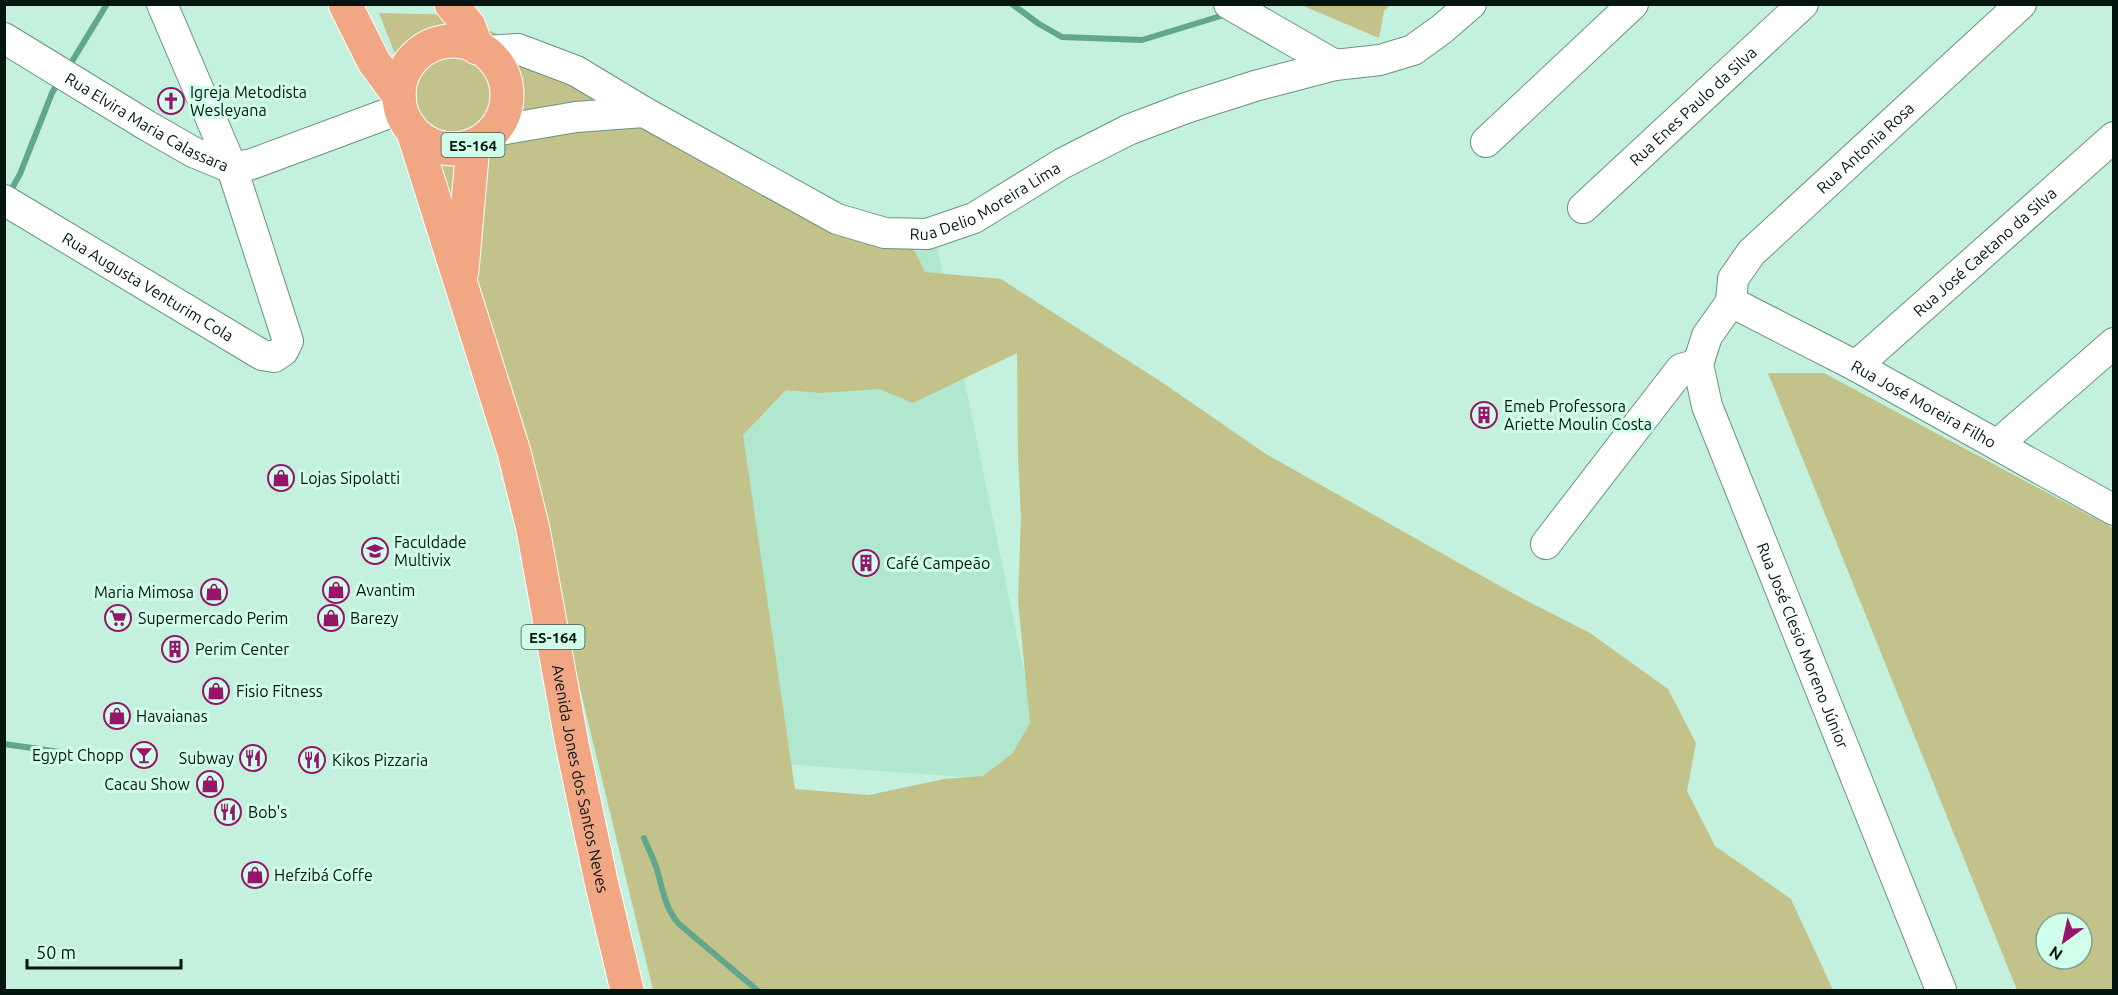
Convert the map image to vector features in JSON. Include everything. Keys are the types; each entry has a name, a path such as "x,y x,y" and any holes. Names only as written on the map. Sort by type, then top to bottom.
{"highway":[{"name":"Avenida Jones dos Santos Neves","path":"345,4 374,62 404,112 435,146 447,149 483,138"},
{"name":"Avenida Jones dos Santos Neves","path":"451,4 469,26 480,49 500,70 505,82 506,107 483,138 460,288"},
{"path":"404,112 400,83 404,71 421,51 445,42 458,42 480,49"},
{"name":"Avenida Jones dos Santos Neves","path":"404,112 514,452 533,529 572,744 627,990"}],"street":[{"path":"162,4 232,168"},
{"path":"1229,4 1335,65"},
{"name":"Rua Delio Moreira Lima","path":"480,49 518,49 576,71 644,112 837,219 885,233 927,234 974,218 1063,163 1128,130 1186,108 1254,86 1335,65 1380,60 1413,50 1471,4"},
{"path":"1486,142 1633,4"},
{"name":"Rua Enes Paulo da Silva","path":"1583,208 1803,4"},
{"name":"Rua Antonia Rosa","path":"1731,302 1733,279 1751,253 2021,4"},
{"name":"Rua Elvira Maria Calassara","path":"4,38 184,146 232,168 252,164 404,112"},
{"path":"483,138 576,117 644,112"},
{"name":"Rua José Caetano da Silva","path":"1856,366 2114,137"},
{"name":"Rua Augusta Venturim Cola","path":"10,203 262,355 274,357 283,351 288,341 232,168"},
{"path":"1546,544 1681,369 1698,364 1707,336 1731,302"},
{"name":"Rua José Moreira Filho","path":"1731,302 1856,366 2114,510"},
{"path":"1998,444 2114,343"},
{"name":"Rua José Clesio Moreno Júnior","path":"1698,364 1707,406 1941,990"}],"shaded area":[{"path":"1301,5 1390,5 1384,11 1379,38"},
{"path":"379,13 462,15 592,87 910,241 925,272 1001,279 1163,383 1266,454 1514,594 1590,633 1668,689 1696,743 1687,791 1715,846 1791,899 1833,990 653,990 503,370 441,172","holes":["1017,353 1021,516 1018,601 1030,723 1013,753 983,776 944,779 869,795 795,789 743,435 786,390 821,393 879,389 913,403"]},
{"name":"Café Campeão","path":"937,246 1047,783 617,752 674,359 877,259"},
{"path":"1768,373 1824,373 2113,528 2113,990 2017,990"}],"waterway":[{"path":"68,68 107,4"},
{"path":"1012,4 1039,24 1062,37 1142,40 1224,15"},
{"path":"10,192 20,174 52,93 59,81"},
{"path":"4,744 67,753"},
{"path":"644,838 656,866 667,905 674,918 757,990"}],"place":[{"name":"Igreja Metodista Wesleyana","path":"171,101"},
{"name":"Emeb Professora Ariette Moulin Costa","path":"1484,415"},
{"name":"Lojas Sipolatti","path":"281,478"},
{"name":"Faculdade Multivix","path":"375,551"},
{"name":"Café Campeão","path":"866,563"},
{"name":"Avantim","path":"336,590"},
{"name":"Maria Mimosa","path":"214,592"},
{"name":"Supermercado Perim","path":"118,618"},
{"name":"Barezy","path":"331,618"},
{"name":"Perim Center","path":"175,649"},
{"name":"Fisio Fitness","path":"216,691"},
{"name":"Havaianas","path":"117,716"},
{"name":"Egypt Chopp","path":"144,755"},
{"name":"Subway","path":"253,758"},
{"name":"Kikos Pizzaria","path":"312,760"},
{"name":"Cacau Show","path":"210,784"},
{"name":"Bob's","path":"228,812"},
{"name":"Hefzibá Coffe","path":"255,875"}]}
